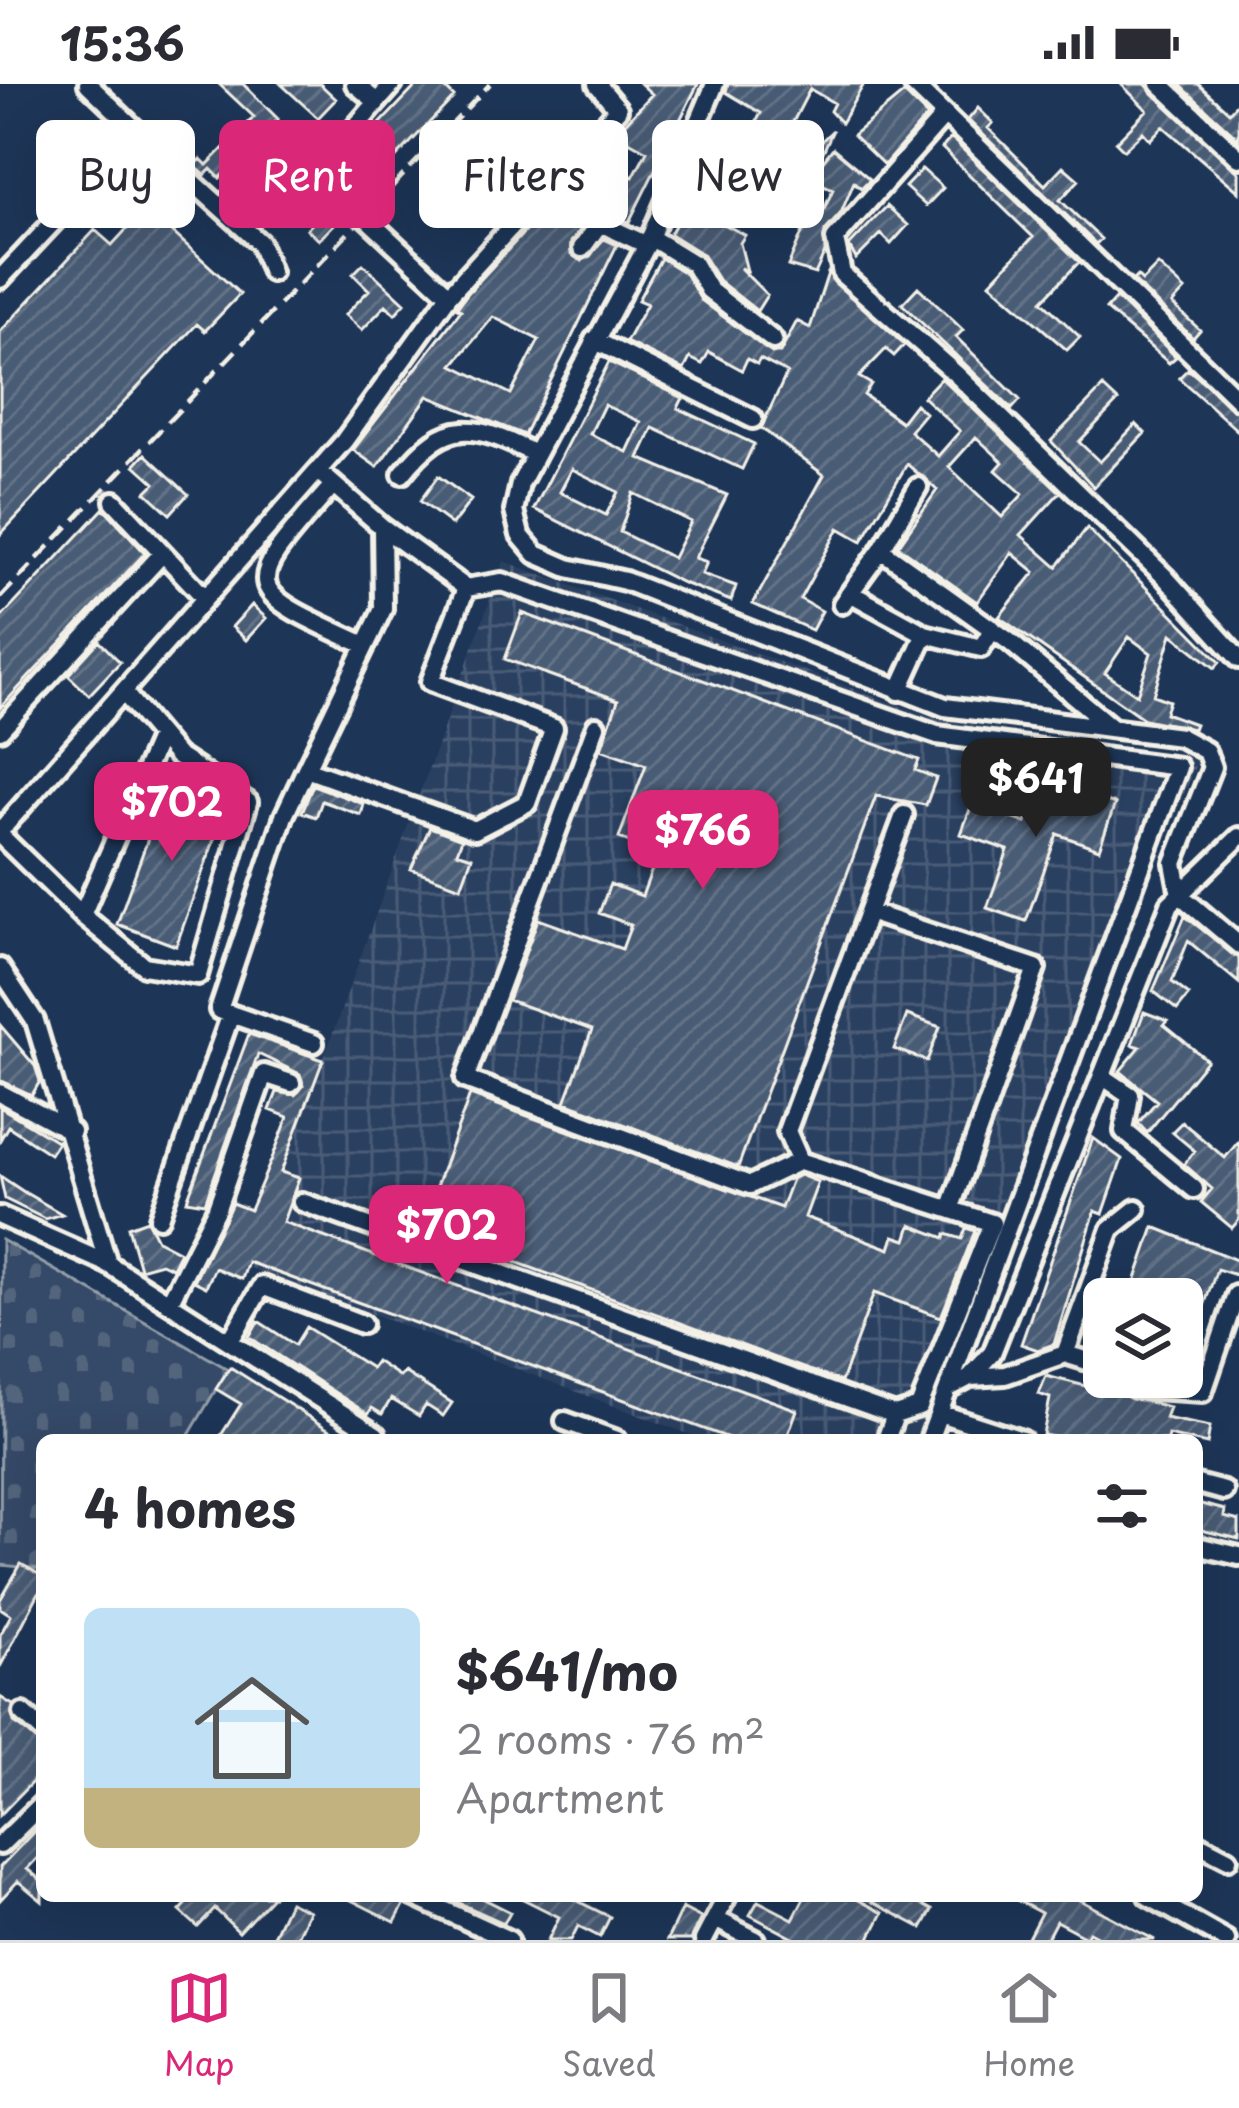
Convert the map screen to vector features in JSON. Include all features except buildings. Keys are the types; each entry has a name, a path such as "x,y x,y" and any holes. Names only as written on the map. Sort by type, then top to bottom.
{"street":[{"path":"88,84 126,120"},
{"path":"356,84 376,102"},
{"path":"393,84 317,172 449,296"},
{"path":"715,84 648,241 535,454 514,511 520,535 536,554 843,663 899,691 945,706 1180,737 1206,751 1212,767 1174,862 1180,895 1239,945"},
{"path":"913,84 1239,400"},
{"path":"1160,84 1239,158"},
{"path":"125,694 177,756 248,802 198,975 144,965 82,915 0,833 318,471 449,296 618,109 590,85"},
{"path":"944,116 835,239 842,274 1004,420 1237,651"},
{"path":"195,184 260,243 272,272"},
{"path":"582,248 601,223 648,241 694,264 709,290 773,340"},
{"path":"0,279 48,228"},
{"path":"594,340 753,419"},
{"path":"402,474 429,440 483,428 535,454"},
{"path":"318,471 382,527 466,588 502,582 937,735 1178,767 1040,1128 931,1434"},
{"path":"333,485 267,561 263,577 272,598 291,611 365,645"},
{"path":"918,488 846,599 926,634 981,648 993,629"},
{"path":"114,501 205,598"},
{"path":"314,1042 219,1010 284,816 382,609 382,527"},
{"path":"881,550 993,629 1113,728"},
{"path":"0,730 161,555"},
{"path":"306,769 476,830 527,803 554,728 430,682 466,588"},
{"path":"899,691 926,634"},
{"path":"302,1202 895,1415 919,1407 992,1222 800,1161 750,1185 465,1079 596,727"},
{"path":"82,915 160,736"},
{"path":"800,1161 787,1131 904,815"},
{"path":"949,1388 970,1377 992,1353 1170,904 1239,837"},
{"path":"868,912 1036,968 951,1207"},
{"path":"0,968 35,1021 108,1264"},
{"path":"159,1218 231,1014"},
{"path":"169,1303 217,1208 264,1074 291,1083"},
{"path":"1102,1076 1130,1095 1124,1132 1194,1189"},
{"path":"0,1094 70,1131"},
{"path":"1065,1354 1111,1229 1136,1209"},
{"path":"1,1219 108,1264 371,1434"},
{"path":"230,1341 262,1286 362,1324"},
{"path":"1203,1392 1236,1295"},
{"path":"970,1377 1005,1375 1065,1354 1083,1360"},
{"path":"939,1413 1004,1434"},
{"path":"888,1434 895,1415"},
{"path":"565,1421 601,1434"},
{"path":"1203,1486 1224,1491"},
{"path":"1203,1547 1239,1556"},
{"path":"22,1713 36,1725"},
{"path":"0,1845 36,1810"},
{"path":"1203,1846 1228,1859"},
{"path":"426,1902 508,1940"},
{"path":"704,1940 721,1902"},
{"path":"1159,1902 1226,1940"},
{"path":"715,1919 756,1940"}],"shaded area":[{"path":"504,561 939,720 1198,760 920,1434 688,1434 248,1267"}],"green space":[{"path":"2,1240 228,1369 190,1434 36,1434 36,1568 0,1565"}],"railway":[{"path":"0,598 490,84"}]}
